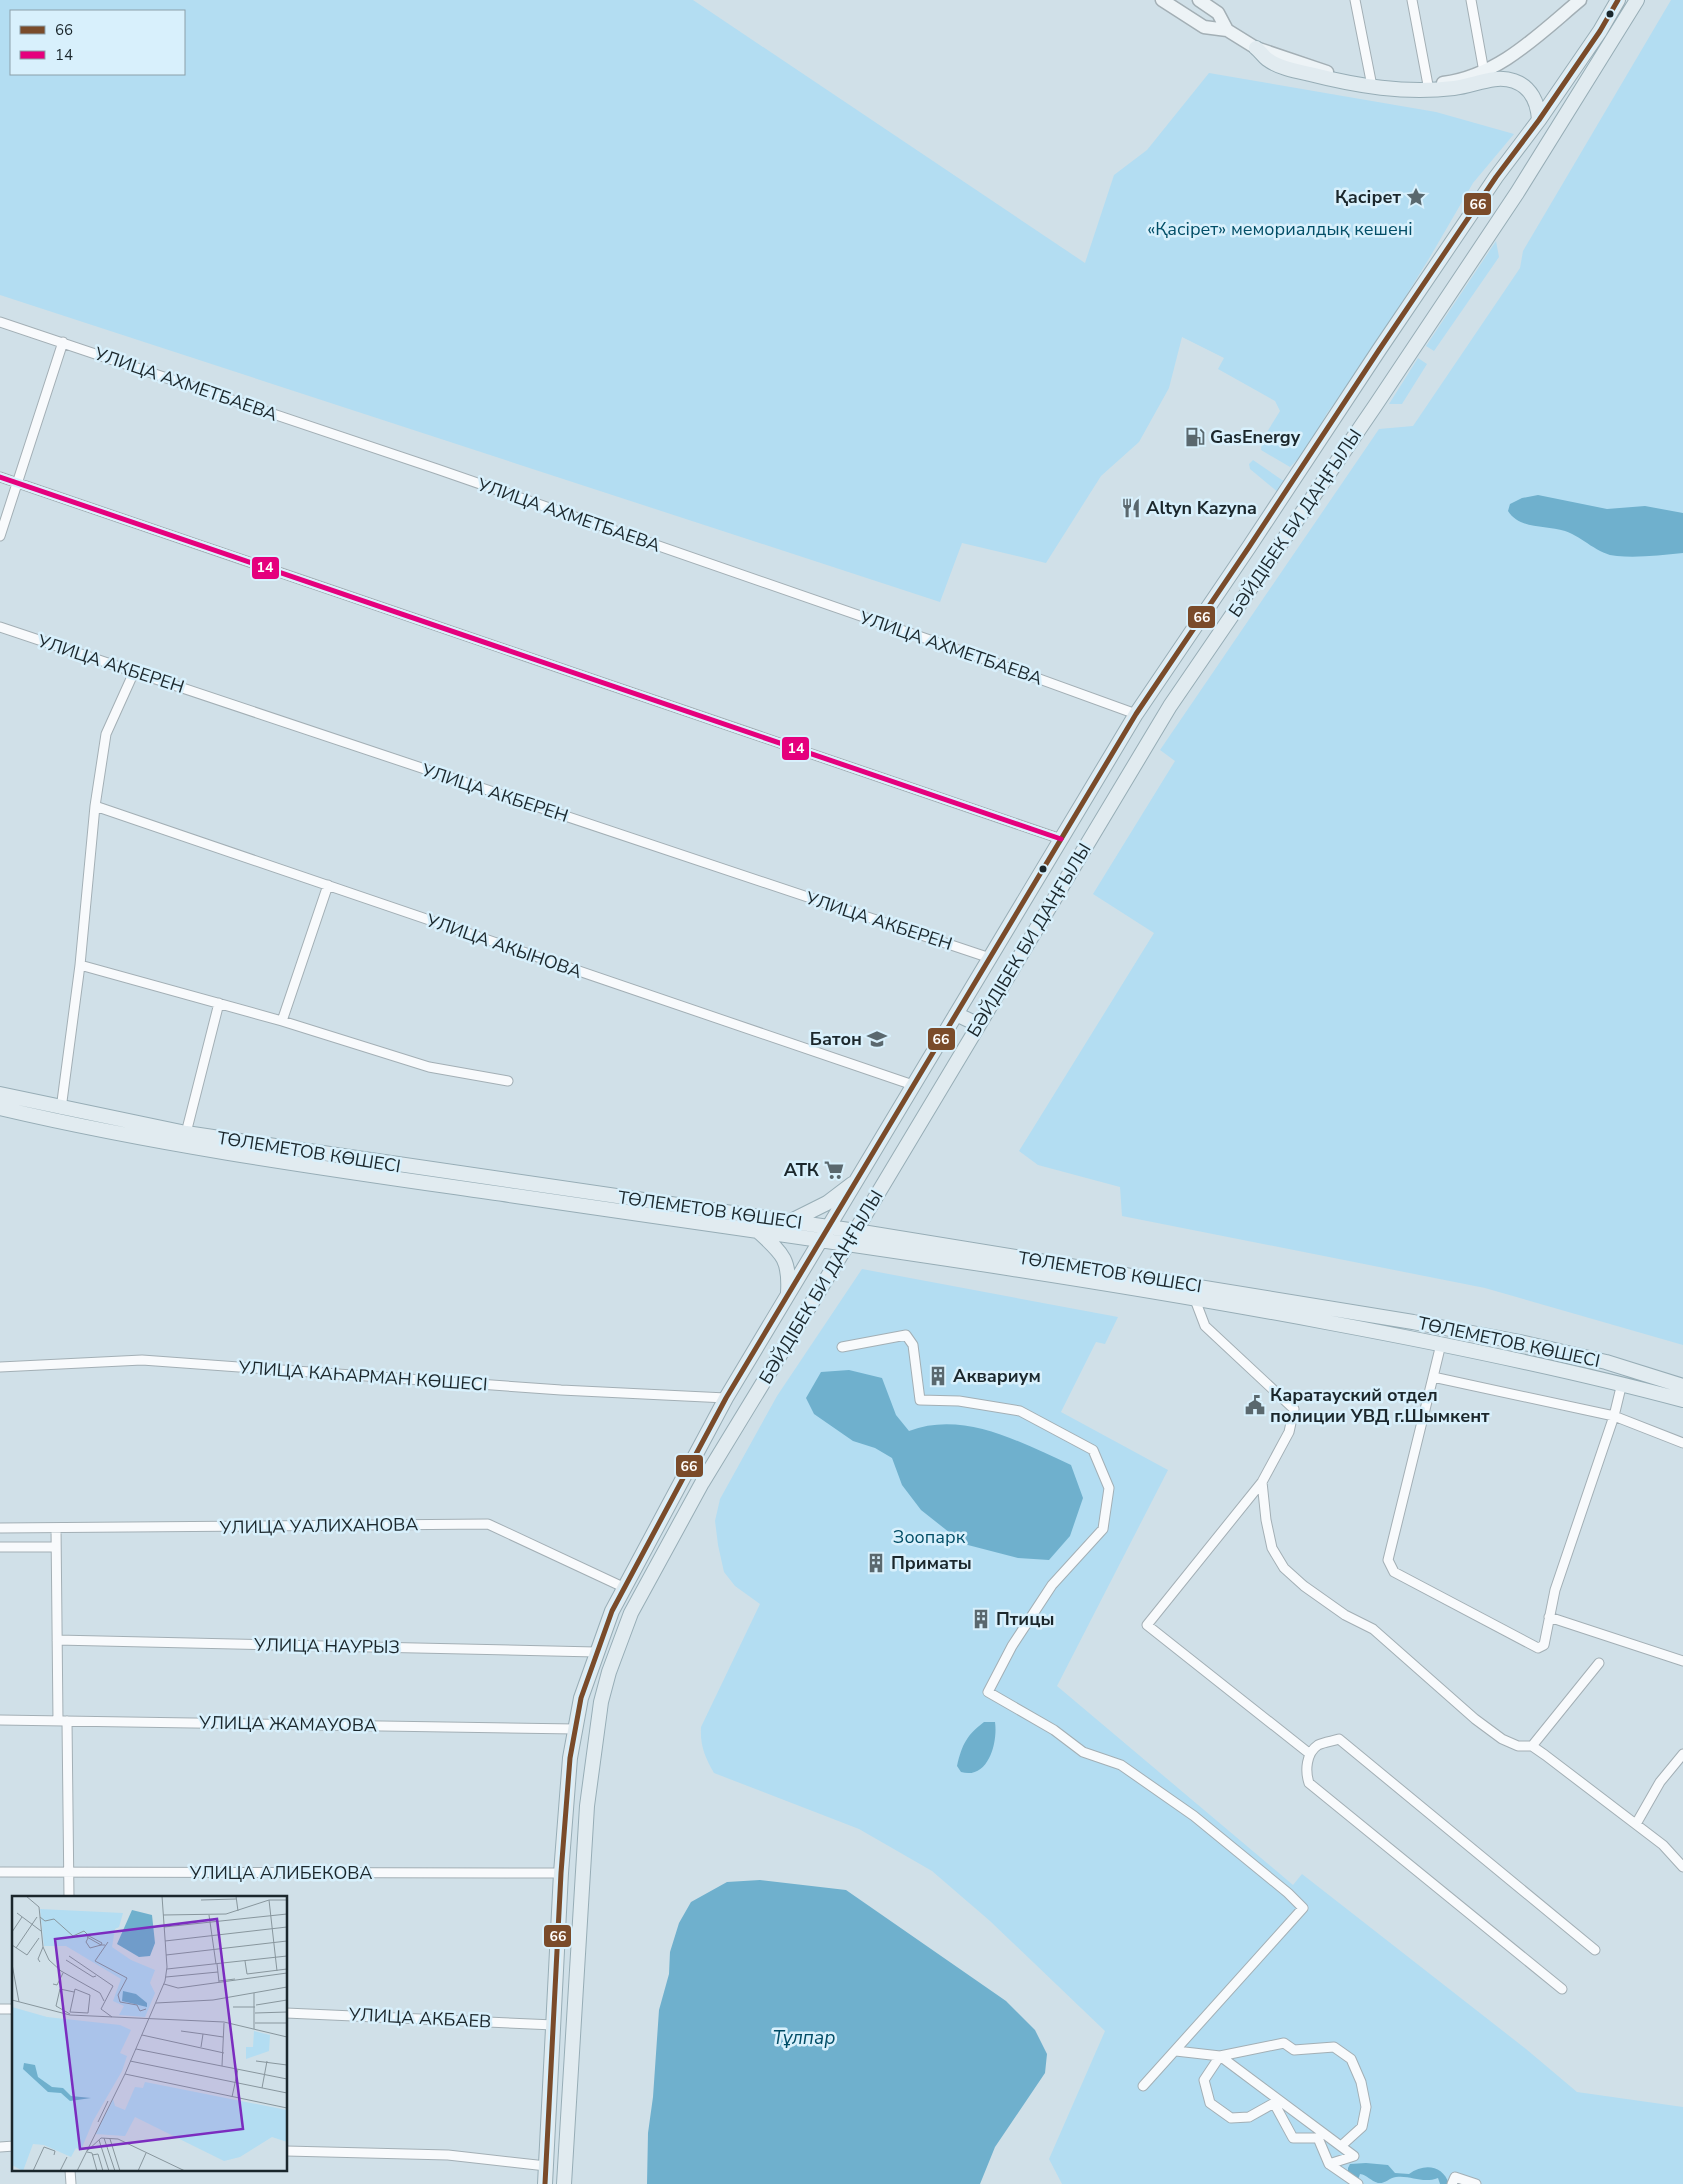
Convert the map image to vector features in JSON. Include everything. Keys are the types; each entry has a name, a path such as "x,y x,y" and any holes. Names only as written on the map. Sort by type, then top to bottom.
{"main road":[{"path":"1162,0 1204,27 1227,30 1256,48 1268,60 1286,68 1370,87 1428,91 1457,88 1486,80 1514,81 1526,87 1535,99 1539,120"},
{"path":"1198,0 1218,14 1227,30"},
{"path":"1256,48 1328,72 1371,81 1428,85 1456,81 1484,72 1511,56 1581,0"},
{"name":"БӘЙДІБЕК БИ ДАҢҒЫЛЫ","path":"545,2184 561,1873 570,1758 581,1698 596,1652 624,1587 686,1476 726,1398 1136,714 1250,547 1496,177 1539,120 1600,31 1618,0"},
{"name":"БӘЙДІБЕК БИ ДАҢҒЫЛЫ","path":"564,2184 587,1806 592,1759 604,1689 632,1613 702,1483 856,1231 1170,706 1375,406 1512,200 1637,0"},
{"path":"956,1014 978,1025"},
{"name":"ТӨЛЕМЕТОВ КӨШЕСІ","path":"0,1094 186,1133 856,1231 1461,1331 1520,1342 1606,1362 1683,1386"},
{"name":"ТӨЛЕМЕТОВ КӨШЕСІ","path":"0,1108 60,1122 191,1146 847,1245 1009,1267 1194,1297 1441,1344 1622,1383 1683,1400"},
{"path":"791,1222 827,1203 857,1181"},
{"path":"760,1232 785,1258 789,1268 788,1295"}],"street":[{"path":"1356,0 1371,81"},
{"path":"1412,0 1428,85"},
{"path":"1471,0 1484,72"},
{"name":"УЛИЦА АХМЕТБАЕВА","path":"0,322 464,478 1136,714"},
{"path":"0,536 63,342"},
{"path":"0,477 1061,839"},
{"name":"УЛИЦА АКБЕРЕН","path":"0,627 990,958"},
{"path":"61,1108 80,965 95,806 106,734 134,672"},
{"name":"УЛИЦА АКЫНОВА","path":"95,806 913,1085"},
{"path":"282,1021 328,885"},
{"path":"80,965 282,1021 429,1067 508,1081"},
{"path":"186,1133 220,1003"},
{"path":"1194,1297 1205,1326 1294,1409 1289,1432 1262,1482 1147,1624 1310,1754"},
{"path":"842,1347 906,1335 913,1345 920,1400 959,1401 1020,1411 1093,1450 1109,1488 1103,1530 1052,1585 1012,1646 988,1692 1047,1726 1083,1752 1120,1765 1194,1816 1288,1893 1303,1908 1143,2086"},
{"path":"1441,1344 1388,1560 1394,1572 1538,1648 1544,1645 1555,1590 1614,1416 1622,1383"},
{"name":"УЛИЦА КАҺАРМАН КӨШЕСІ","path":"0,1367 142,1360 561,1390 726,1398"},
{"path":"1433,1377 1614,1416 1683,1443"},
{"path":"1262,1482 1266,1520 1272,1548 1284,1568 1304,1586 1345,1615 1373,1629 1475,1719 1495,1734 1518,1746 1532,1746 1663,1845 1683,1867"},
{"name":"УЛИЦА УАЛИХАНОВА","path":"0,1528 488,1524 624,1587"},
{"path":"56,1528 57,1640 69,1896"},
{"path":"0,1547 56,1547"},
{"path":"1549,1617 1683,1661"},
{"name":"УЛИЦА НАУРЫЗ","path":"57,1640 596,1652"},
{"path":"1532,1746 1599,1663"},
{"name":"УЛИЦА ЖАМАУОВА","path":"0,1720 576,1729"},
{"path":"1562,1989 1309,1783 1306,1774 1310,1754 1319,1745 1339,1739 1595,1950"},
{"path":"1636,1824 1660,1782 1683,1754"},
{"name":"УЛИЦА АЛИБЕКОВА","path":"0,1872 561,1873"},
{"name":"УЛИЦА АКБАЕВ","path":"288,2013 554,2025"},
{"path":"1176,2051 1220,2056 1284,2043 1294,2050 1334,2046 1351,2060 1361,2082 1366,2107 1362,2127 1341,2146"},
{"path":"1220,2056 1354,2156 1329,2164"},
{"path":"1220,2056 1204,2080 1210,2103 1231,2118 1249,2117 1274,2103 1293,2138 1318,2138 1329,2164 1358,2184"},
{"path":"288,2151 448,2155 546,2166"},
{"path":"1452,2184 1455,2177 1476,2184"}],"green space":[{"name":"«Қасірет» мемориалдық кешені","path":"0,0 693,0 1085,263 1114,175 1147,150 1209,73 1436,112 1514,134 1473,183 1362,367 1327,413 1307,450 1290,467 1261,450 1262,440 1280,411 1275,401 1218,369 1224,358 1182,337 1169,388 1139,442 1101,476 1046,563 962,543 940,602 0,295"},
{"path":"1671,0 1683,0 1683,1345 1485,1288 1122,1216 1120,1187 1038,1165 1019,1151 1154,933 1093,894 1175,761 1160,750 1379,429 1413,426 1520,268 1523,251"},
{"path":"1496,241 1499,257 1434,351 1426,346"},
{"path":"1418,358 1427,364 1402,404 1389,404"},
{"path":"1253,460 1282,480 1289,480 1279,493 1250,469 1249,464"},
{"name":"Зоопарк","path":"862,1269 1118,1317 1105,1344 1096,1342 1061,1412 1168,1470 1057,1686 1293,1885 1302,1874 1526,2049 1577,2092 1683,2107 1683,2184 1062,2184 1049,2159 1105,2031 990,1921 932,1871 859,1829 714,1773 702,1746 701,1727 760,1604 735,1586 724,1572 715,1521 720,1499 777,1396"}],"water":[{"path":"1538,495 1607,509 1645,506 1683,513 1683,553 1625,557 1610,555 1603,553 1565,531 1534,526 1519,521 1508,511 1510,504 1522,498"},
{"path":"849,1370 882,1378 896,1415 909,1431 951,1424 972,1427 1013,1439 1071,1465 1083,1498 1070,1536 1049,1560 1018,1558 964,1544 921,1510 902,1485 892,1458 875,1448 853,1441 814,1414 806,1398 821,1372"},
{"path":"984,1722 995,1722 995,1740 989,1758 978,1771 970,1773 961,1772 957,1766 963,1746 973,1731"},
{"name":"Тұлпар","path":"760,1880 846,1890 1006,2001 1035,2030 1047,2054 1045,2073 995,2147 980,2184 647,2184 648,2133 653,2097 659,2010 669,1974 670,1952 679,1923 691,1902 727,1882"},
{"path":"1350,2164 1388,2165 1395,2173 1409,2174 1421,2168 1432,2168 1442,2173 1449,2184 1440,2184 1438,2178 1422,2180 1396,2177 1378,2183 1360,2174 1358,2180 1348,2177"}],"transit line":[{"name":"66","path":"545,2184 561,1873 570,1758 581,1698 612,1611 726,1398 1136,714 1496,177 1539,120 1600,31 1618,0"},
{"name":"14","path":"0,477 1061,839"}],"place":[{"name":"Қасірет","path":"1416,197"},
{"name":"GasEnergy","path":"1195,437"},
{"name":"Altyn Kazyna","path":"1131,508"},
{"name":"Батон","path":"877,1039"},
{"name":"АТК","path":"834,1170"},
{"name":"Аквариум","path":"938,1376"},
{"name":"Каратауский отдел полиции УВД г.Шымкент","path":"1255,1405"},
{"name":"Приматы","path":"876,1563"},
{"name":"Птицы","path":"981,1619"}]}
